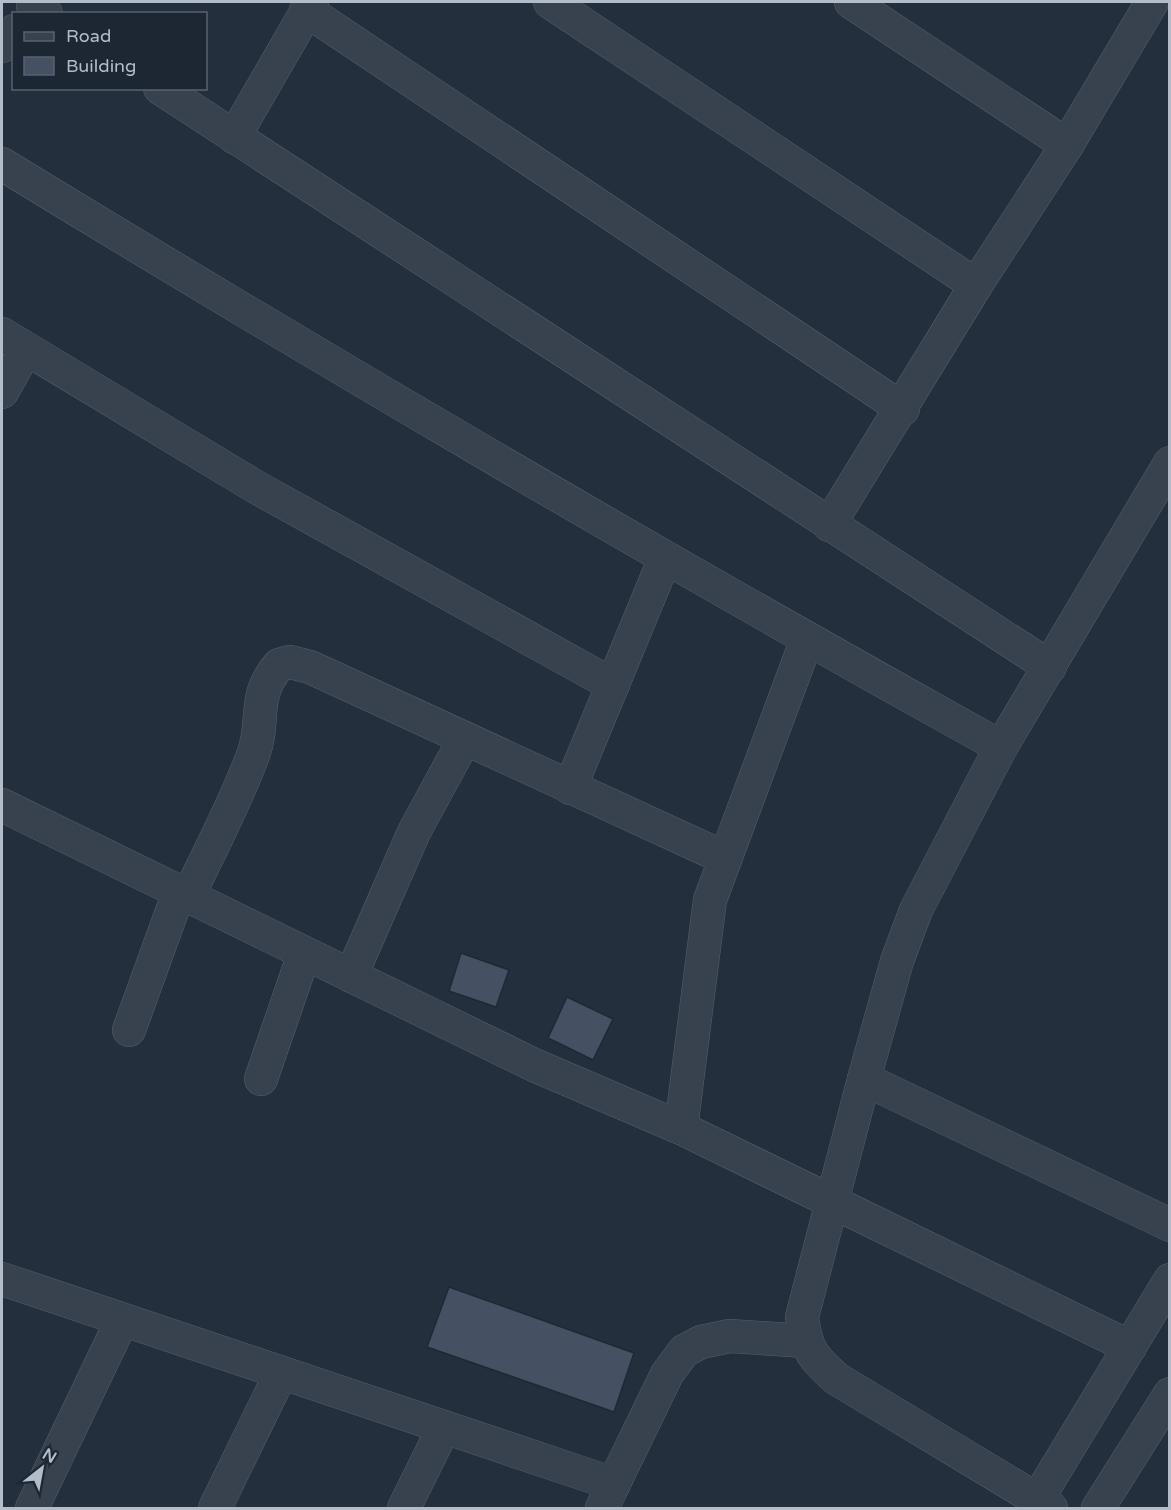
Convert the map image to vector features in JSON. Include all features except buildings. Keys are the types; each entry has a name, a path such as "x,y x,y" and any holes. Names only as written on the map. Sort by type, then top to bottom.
{"street":[{"path":"550,2 976,285"},
{"path":"851,2 1068,145"},
{"path":"829,525 903,409 976,285 1068,145 1152,2"},
{"path":"234,137 309,6 903,409"},
{"path":"2,46 12,34"},
{"path":"163,90 1050,667"},
{"path":"2,164 332,365 665,558 1001,747"},
{"path":"2,392 14,342 256,487 613,685"},
{"path":"1170,463 1001,747 916,910 897,961 802,1317 805,1341 815,1360 837,1379 1044,1504 1130,1347 1170,1280"},
{"path":"570,788 665,558"},
{"path":"681,1128 710,900 807,639"},
{"path":"129,1030 183,894 254,753 259,704 271,673 279,664 290,662 310,667 464,740 725,858"},
{"path":"351,976 414,832 464,740"},
{"path":"2,805 534,1065 681,1128 1130,1347"},
{"path":"261,1078 304,954"},
{"path":"864,1079 1170,1225"},
{"path":"2,1279 444,1427 608,1496 667,1374 684,1351 701,1341 730,1336 805,1341"},
{"path":"32,1509 122,1320"},
{"path":"215,1509 281,1373"},
{"path":"1098,1509 1170,1394"},
{"path":"404,1509 444,1427"}]}
